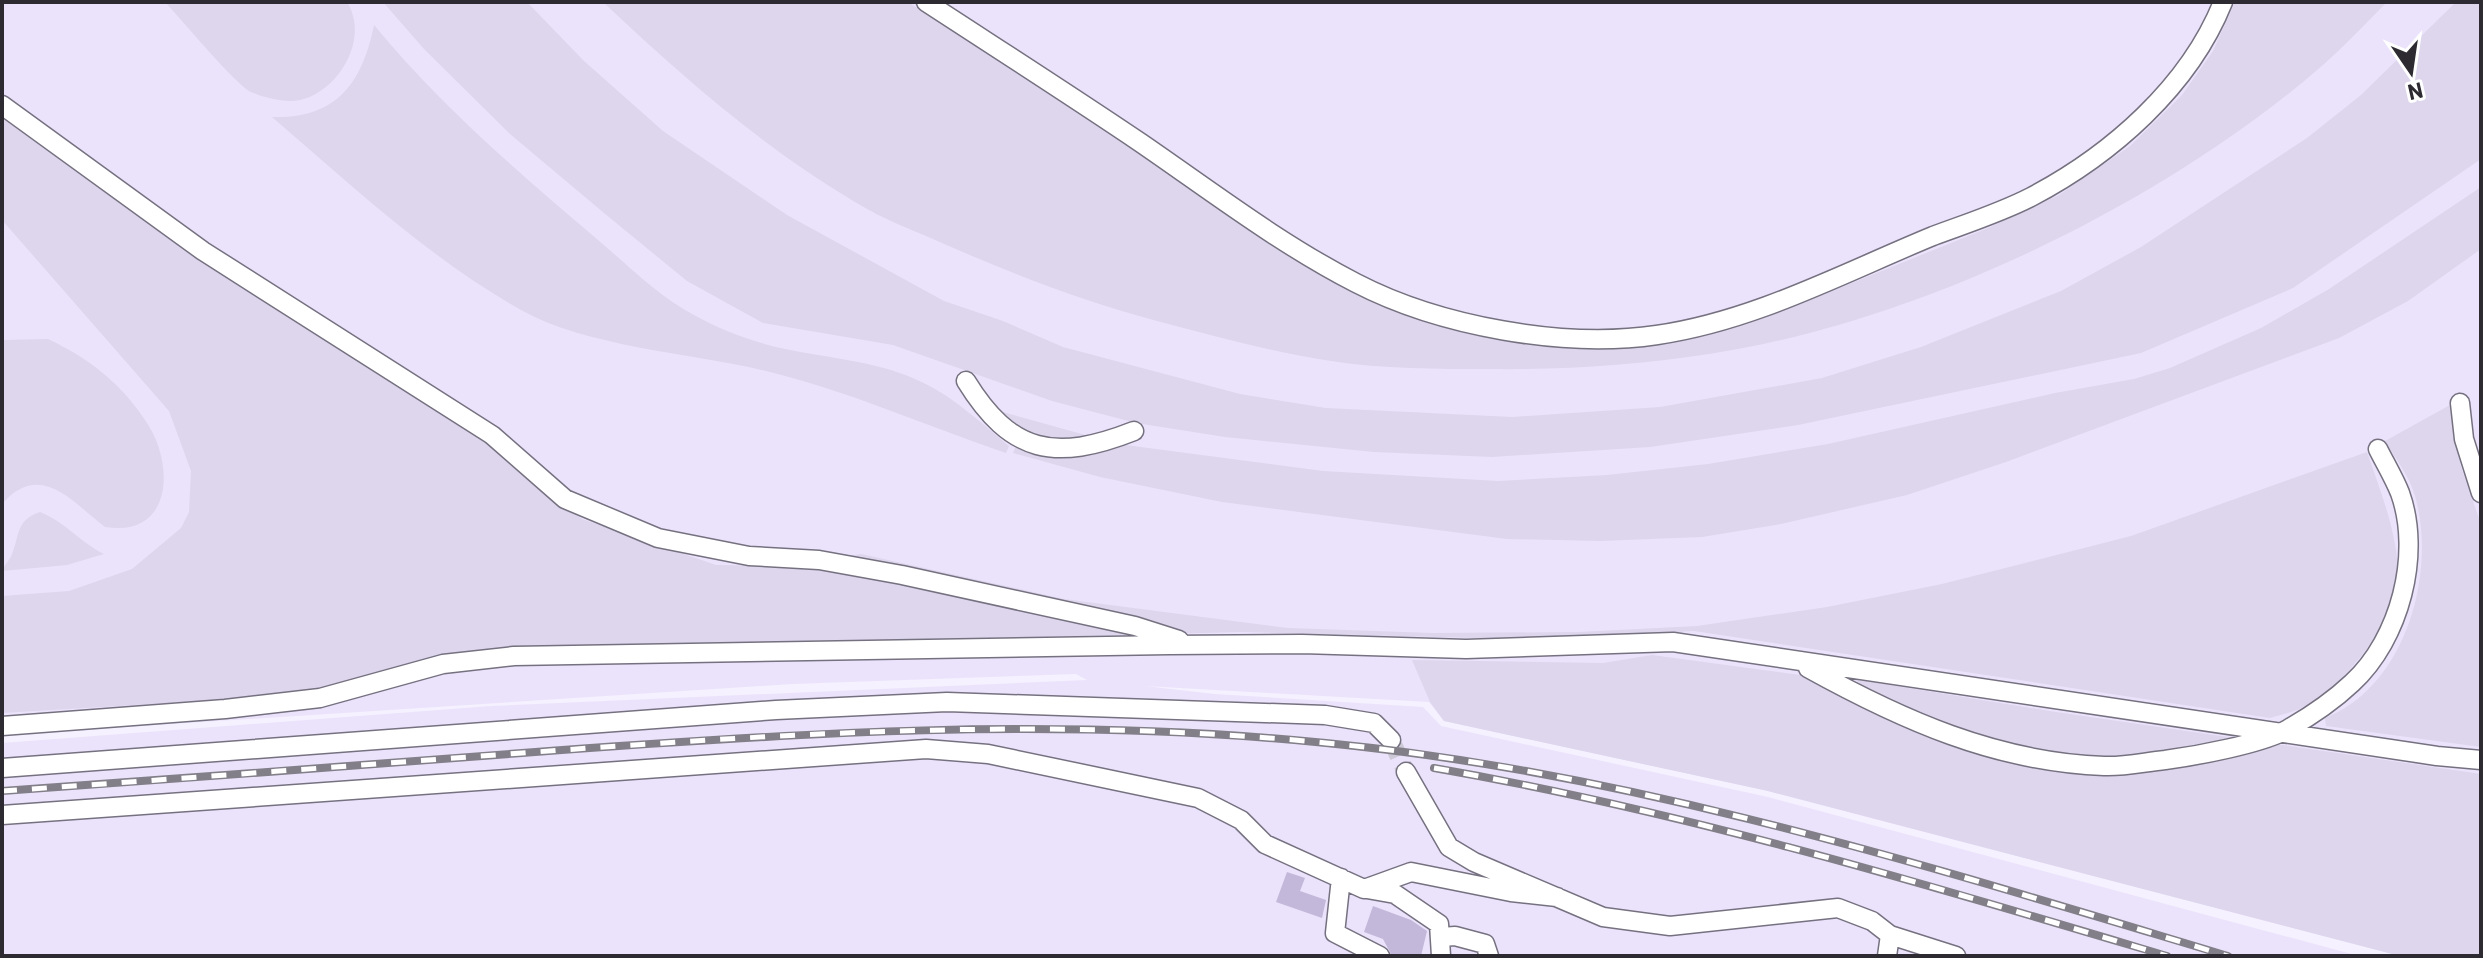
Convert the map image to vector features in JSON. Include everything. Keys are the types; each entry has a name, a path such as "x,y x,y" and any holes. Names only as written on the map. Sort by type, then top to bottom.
{"lane":[{"path":"926,2 1264,227 1357,283 1422,309 1510,332 1590,338 1656,335 1744,315 2030,198 2100,153 2166,95 2213,27 2223,2"},
{"path":"2,105 203,251 492,435 565,499 658,538 749,556 819,560 902,575 1135,626 1175,637 1185,644"},
{"path":"966,381 997,424 1027,443 1081,446 1134,431"},
{"path":"2460,403 2464,439 2481,493"},
{"path":"1799,663 1921,726 1984,748 2044,760 2107,766 2180,758 2286,731 2353,683 2383,644 2404,587 2409,542 2400,493 2378,449"},
{"path":"2,726 225,709 320,698 443,664 514,656 1185,644 1466,649 1673,642 1799,663 2481,760"},
{"path":"2,768 776,710 947,702 1325,715 1374,723 1391,740"},
{"path":"2,815 926,749 988,754 1198,798 1241,820 1265,844 1364,889 1395,894 1427,912 1439,924 1441,947"},
{"path":"1406,772 1449,847 1474,862 1603,917 1670,926 1838,908 1872,921 1890,935 1956,956"},
{"path":"1364,889 1411,872 1511,892 1557,897"},
{"path":"1341,878 1335,933 1380,956"},
{"path":"1887,956 1890,935"},
{"path":"1441,947 1455,936 1485,944 1489,956"}],"shaded area":[{"path":"2,2 2481,2 2481,956 2400,956 1764,790 1444,721 1429,702 1145,686 1214,694 1423,707 1441,726 1768,797 2359,956 2,956 2,743 491,706 1087,680 1076,674 792,684 2,735"},
{"path":"165,2 347,2 353,16 353,46 338,75 314,95 294,101 269,98 244,87"},
{"path":"383,2 527,2 584,61 663,131 787,215 944,301 1003,321 1063,347 1240,394 1326,408 1512,417 1660,407 1822,378 1921,347 2061,291 2141,247 2307,138 2361,95 2456,2 2481,2 2481,159 2293,288 2141,353 1798,425 1650,447 1492,457 1374,452 1225,437 1136,423 1052,401 893,345 763,323 687,281 510,134 424,49"},
{"path":"603,2 908,2 1194,188 1271,244 1348,290 1434,325 1496,340 1556,347 1617,348 1714,333 1780,312 1988,228 2059,195 2130,146 2182,95 2213,51 2235,2 2387,2 2316,71 2253,121 2183,168 2108,212 2030,252 1950,287 1868,316 1788,339 1709,354 1600,366 1431,369 1351,364 1287,353 1129,313 1075,296 896,223 833,188 763,140 666,60"},
{"path":"374,25 426,83 482,138 668,299 704,321 750,340 868,364 915,379 941,392 976,418 1009,446 1006,453 797,379 577,333 547,323 487,290 392,220 272,117 313,112 342,94 362,65"},
{"path":"2,110 158,229 322,338 458,421 582,519 716,565 781,566 861,554 1064,599 1288,628 1433,633 1579,632 1697,626 1827,607 1942,584 2131,536 2367,452 2394,540 2398,570 2396,590 2379,631 2350,669 2316,699 2296,710 2270,718 1694,631 1551,640 1244,632 514,650 300,695 2,713 2,596 69,591 132,569 181,528 189,512 191,471 169,411 2,220"},
{"path":"2481,187 2481,249 2408,301 2339,338 2006,462 1907,495 1781,524 1702,537 1600,541 1507,539 1222,502 1100,477 1013,453 1015,448 1059,453 1118,444 1323,471 1498,481 1607,475 1708,464 1828,444 2055,393 2134,379 2170,368 2261,328 2329,289"},
{"path":"48,339 77,354 114,383 135,406 155,437 164,475 162,493 156,509 145,521 128,527 105,527 69,498 44,485 30,485 16,491 2,504 2,340"},
{"path":"2450,405 2461,467 2481,524 2481,747 2326,726 2325,718 2353,703 2376,681 2395,654 2409,624 2418,591 2422,558 2421,526 2415,496 2385,441"},
{"path":"999,411 1089,436 1063,440 1029,434"},
{"path":"40,512 104,554 67,565 2,571 11,556 20,528 32,515"},
{"path":"1652,655 1860,683 1853,679 2481,774 2481,956 2400,956 1768,791 1444,721 1430,702 1412,660 1603,663"}],"building":[{"path":"1287,872 1305,878 1300,891 1326,900 1322,918 1276,902"},
{"path":"1373,906 1411,920 1427,931 1421,956 1392,956 1383,939 1364,932"}],"tunnel":[{"path":"1391,740 1406,772"}],"railway":[{"path":"2,791 823,734 1024,729 1225,735 1442,757 1556,776 1669,800 1894,857 2228,956"},
{"path":"1434,768 1527,785 1712,827 1895,876 2167,956"}]}
